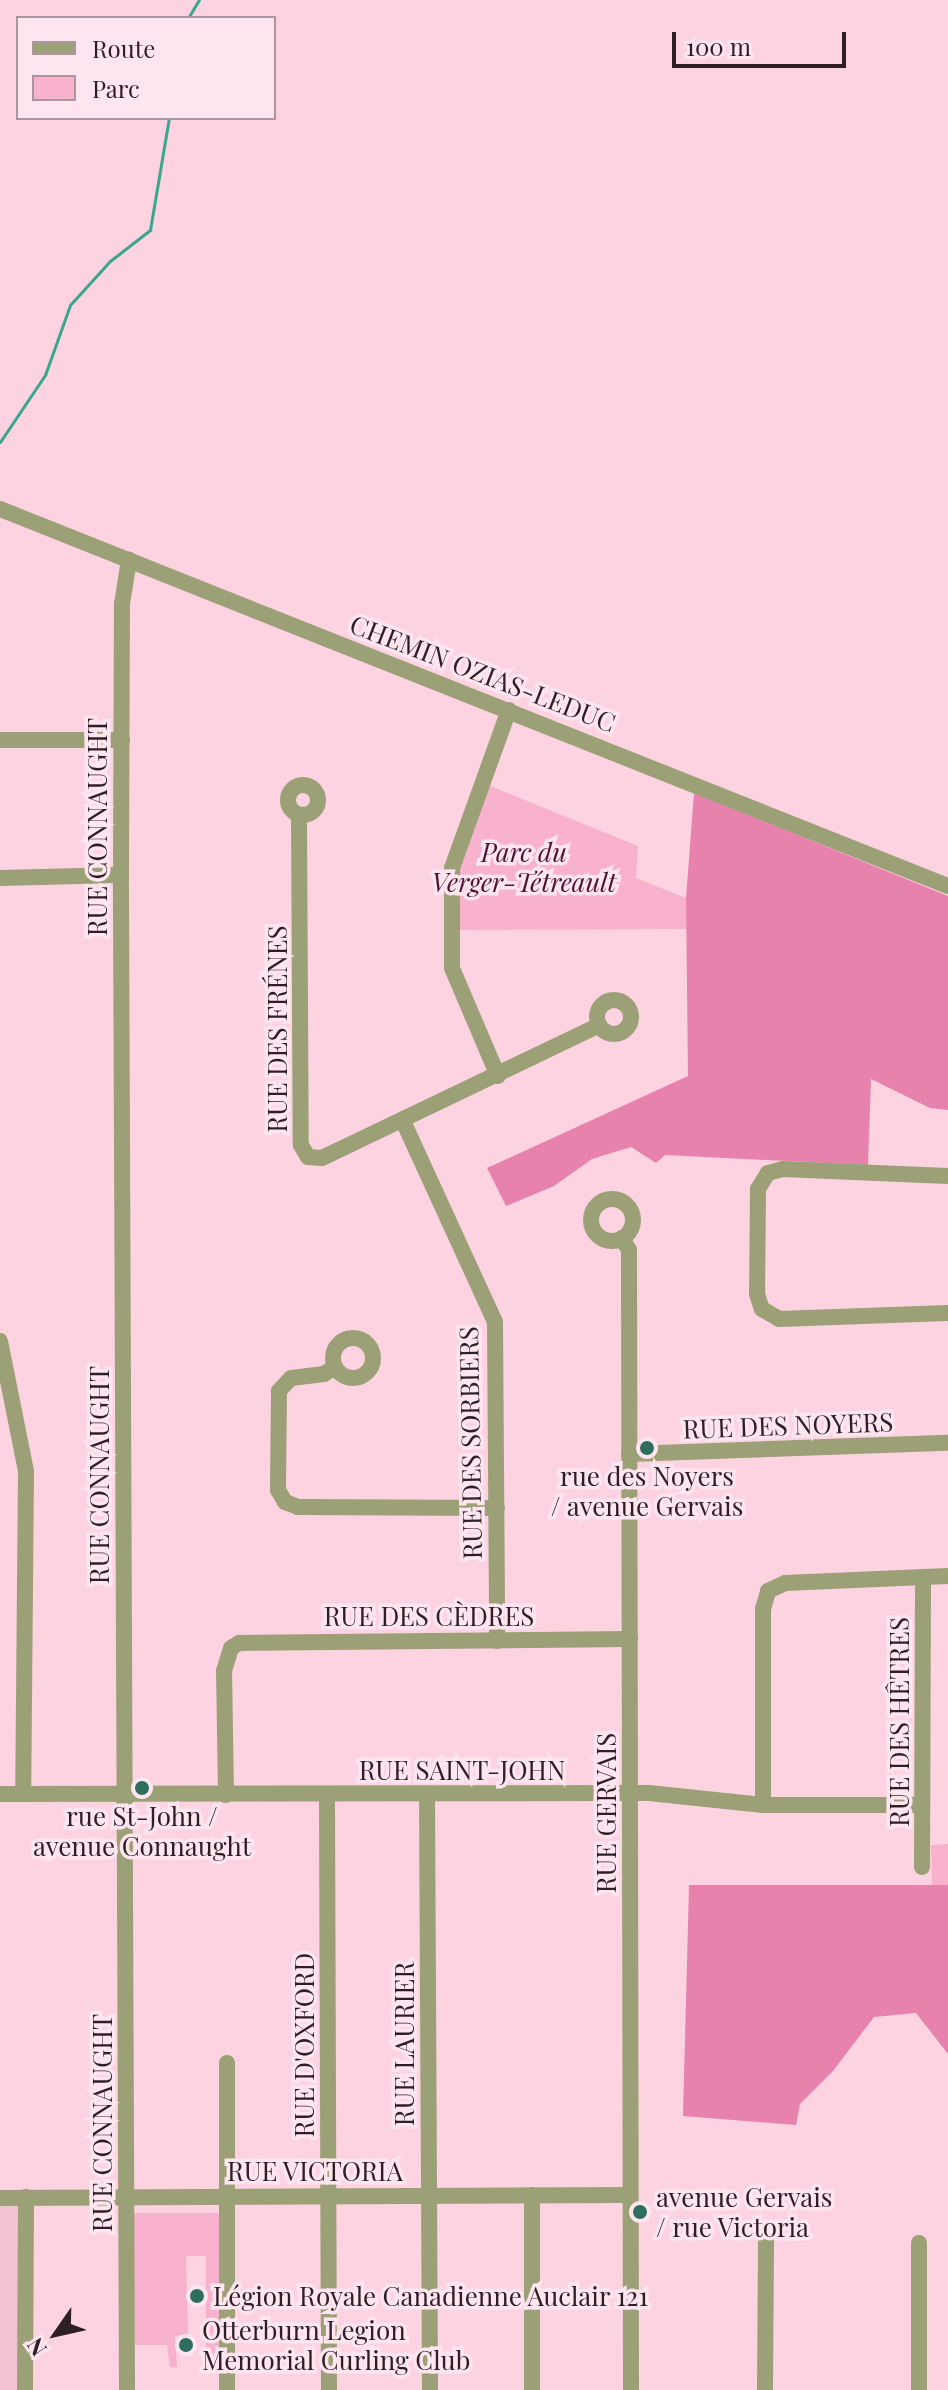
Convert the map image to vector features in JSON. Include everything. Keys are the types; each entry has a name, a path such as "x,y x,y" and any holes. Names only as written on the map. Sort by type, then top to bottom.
{"street":[{"name":"CHEMIN OZIAS-LEDUC","path":"0,509 948,886"},
{"name":"RUE CONNAUGHT","path":"127,2390 121,875 122,595 129,560"},
{"path":"498,1076 452,968 452,868 509,710"},
{"path":"0,740 122,740"},
{"name":"RUE DES FRÉNES","path":"299,815 302,1151 320,1159 599,1025"},
{"path":"0,878 121,875"},
{"name":"RUE DES SORBIERS","path":"403,1121 495,1322 497,1641"},
{"path":"948,1176 771,1171 758,1189 757,1294 762,1309 779,1319 948,1313"},
{"name":"RUE GERVAIS","path":"622,1238 629,1250 631,2390"},
{"path":"0,1341 26,1471 23,1794"},
{"path":"335,1367 324,1374 291,1378 279,1391 278,1490 285,1502 298,1507 497,1508"},
{"name":"RUE DES NOYERS","path":"629,1454 948,1443"},
{"path":"763,1805 763,1609 768,1591 785,1583 948,1576"},
{"name":"RUE DES HÊTRES","path":"922,1867 923,1578"},
{"name":"RUE DES CÈDRES","path":"226,1795 224,1671 231,1648 246,1640 630,1639"},
{"name":"RUE SAINT-JOHN","path":"0,1794 629,1793 705,1795 763,1805 922,1805"},
{"name":"RUE LAURIER","path":"427,1794 430,2390"},
{"name":"RUE D'OXFORD","path":"327,1795 329,2390"},
{"path":"227,2063 227,2390"},
{"name":"RUE VICTORIA","path":"0,2198 329,2194 630,2195"},
{"path":"532,2195 532,2390"},
{"path":"25,2390 26,2197"},
{"path":"765,2390 766,2233"},
{"path":"919,2243 919,2390"}],"shaded area":[{"path":"694,793 948,896 948,1110 930,1108 871,1079 868,1165 665,1155 656,1163 631,1147 592,1159 554,1186 506,1206 487,1168 688,1076 686,898"},
{"path":"689,1885 948,1885 948,2054 916,2013 874,2017 833,2071 800,2104 796,2125 683,2116"},
{"path":"26,2197 25,2390 0,2390 0,2198"}],"green space":[{"name":"Parc du Verger-Tétreault","path":"488,785 638,846 636,878 686,898 687,929 460,930 460,862"},
{"path":"948,1844 948,1885 932,1885 931,1845"},
{"path":"133,2213 219,2213 220,2368 206,2368 206,2256 186,2256 188,2335 175,2336 177,2368 170,2367 167,2345 135,2345"}],"waterway":[{"path":"189,16 199,0"},
{"path":"0,442 45,375 70,305 110,261 150,230 169,120"}],"place":[{"name":"rue des Noyers / avenue Gervais","path":"647,1448"},
{"name":"rue St-John / avenue Connaught","path":"142,1788"},
{"name":"avenue Gervais / rue Victoria","path":"640,2212"},
{"name":"Légion Royale Canadienne Auclair 121","path":"197,2296"},
{"name":"Otterburn Legion Memorial Curling Club","path":"186,2345"}]}
